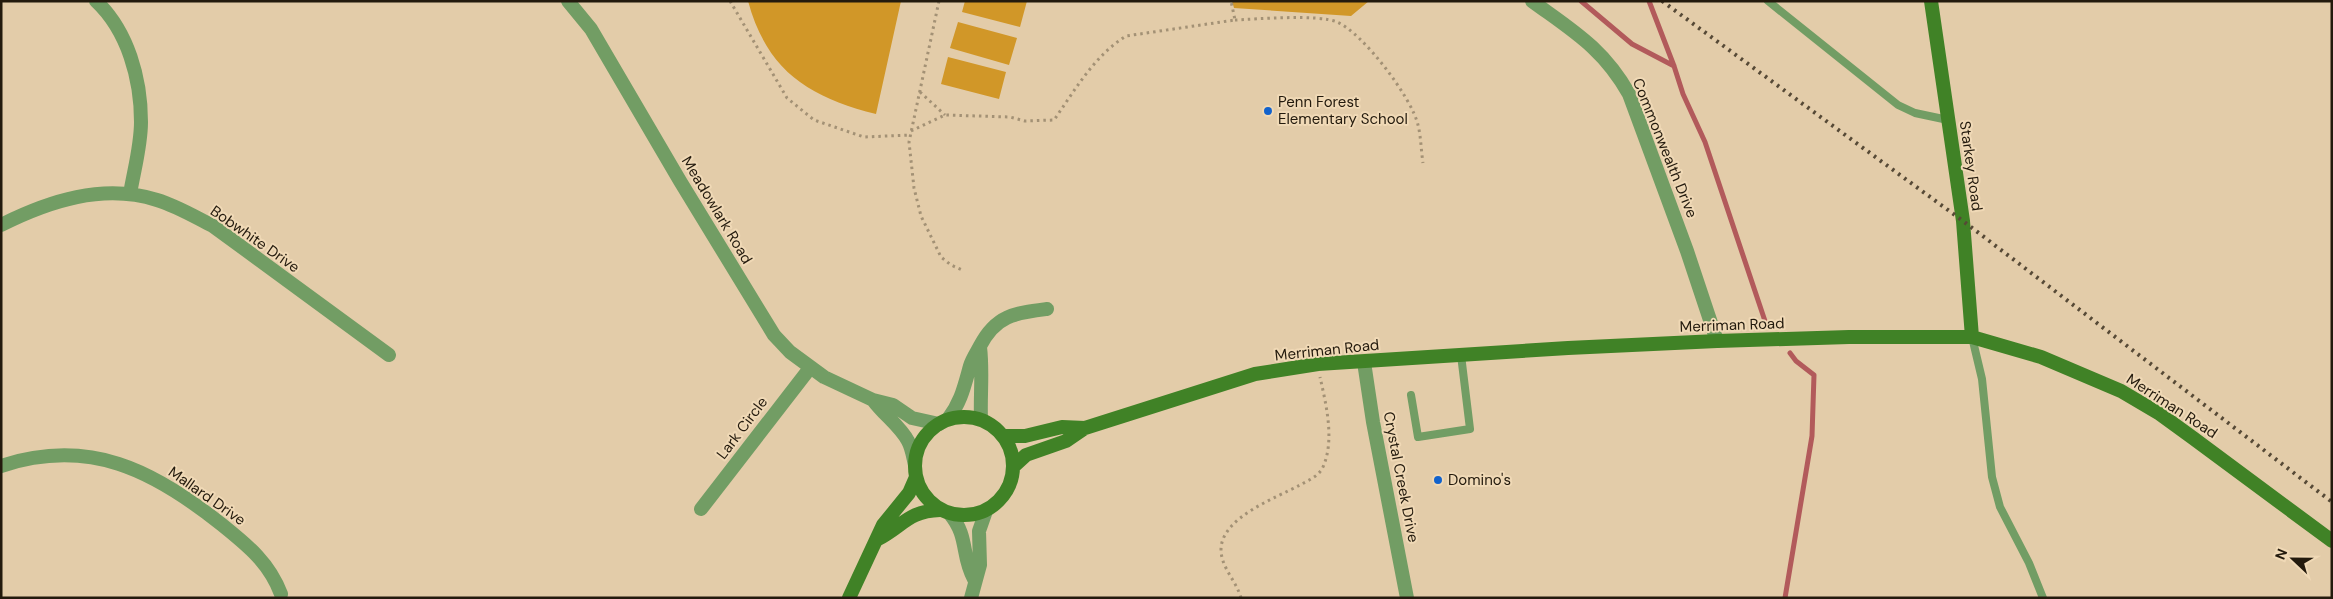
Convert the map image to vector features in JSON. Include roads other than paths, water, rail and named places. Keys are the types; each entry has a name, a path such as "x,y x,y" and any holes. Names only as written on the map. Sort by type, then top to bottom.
{"main road":[{"name":"Starkey Road","path":"1931,1 1963,221 1972,337"},
{"name":"Merriman Road","path":"1014,466 1026,456 1066,441 1085,428 1255,374 1318,364 1717,341 1849,337 1972,337 2041,356 2121,391 2187,433 2332,541"},
{"path":"849,598 858,575 878,539 883,525 909,493 921,441 943,421 970,417 981,419 994,426 1004,436 1011,450 1014,466 1012,479 1006,492 997,503 986,511 968,516 927,510 913,515 891,532 878,539"},
{"name":"Merriman Road","path":"1004,436 1025,436 1062,427 1085,428"},
{"path":"915,471 924,496 945,512"}],"street":[{"path":"96,1 116,27 128,50 140,96 140,138 130,194"},
{"name":"Meadowlark Road","path":"568,1 590,29 774,334 790,352 824,377 873,400 893,405 920,421 943,421"},
{"name":"Commonwealth Drive","path":"1532,1 1602,55 1617,73 1629,94 1687,251 1717,341"},
{"name":"Bobwhite Drive","path":"1,225 24,214 78,196 112,193 130,194 165,203 213,226 389,355"},
{"path":"943,421 963,396 970,364 987,332 1000,320 1018,313 1047,309"},
{"path":"980,347 982,366 979,394 981,419"},
{"name":"Crystal Creek Drive","path":"1364,362 1373,422 1407,598"},
{"name":"Lark Circle","path":"701,509 810,368"},
{"name":"Meadowlark Road","path":"873,400 884,415 904,434 909,443 915,471"},
{"name":"Mallard Drive","path":"1,466 38,457 90,456 120,463 146,474 192,501 254,551 267,566 281,594"},
{"path":"971,598 974,579 980,565 979,531 986,511"},
{"path":"945,512 959,525 965,547 967,566 974,579"}],"lane":[{"path":"1768,1 1898,105 1923,116 1948,120"},
{"path":"1972,337 1982,379 1992,477 2000,507 2029,563 2043,598"},
{"path":"1411,395 1418,437 1470,429 1461,355"}],"waterway":[{"path":"1581,1 1632,44 1674,66"},
{"path":"1649,1 1683,94 1705,142 1765,321 1769,326"},
{"path":"1785,598 1812,436 1814,375 1796,361 1790,353"}],"railway":[{"path":"1662,1 1963,221 2332,502"}],"place":[{"name":"Penn Forest Elementary School","path":"1268,111"},
{"name":"Domino's","path":"1438,480"}]}
